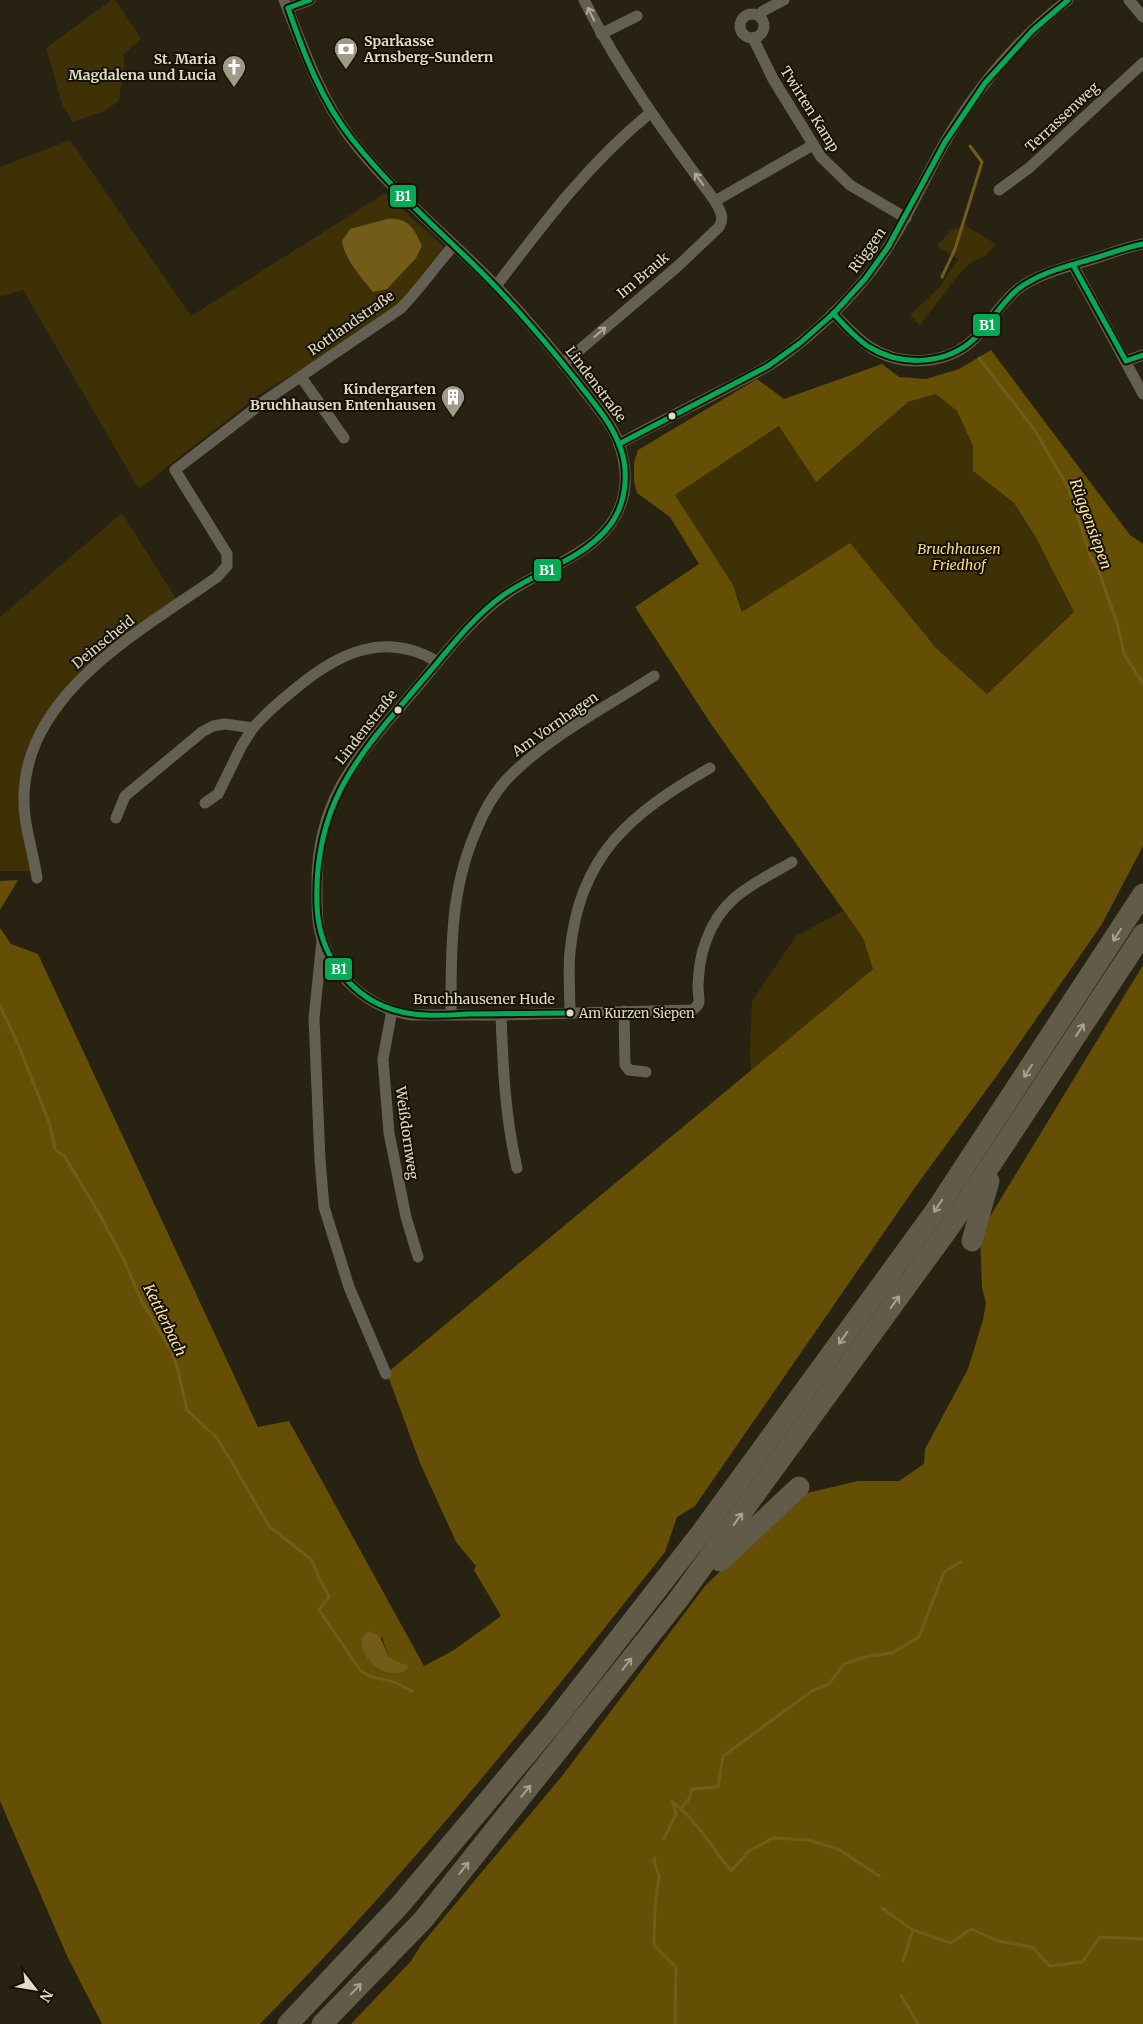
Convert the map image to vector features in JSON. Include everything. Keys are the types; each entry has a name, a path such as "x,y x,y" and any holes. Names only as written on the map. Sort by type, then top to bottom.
{"highway":[{"path":"288,2024 400,1905 553,1723 701,1533 936,1210 1143,894"},
{"path":"322,2024 423,1920 678,1600 951,1225 1143,934"},
{"path":"972,1240 987,1184 1034,1112 1043,1086"},
{"path":"678,1600 799,1487"}],"street":[{"path":"286,4 310,0"},
{"name":"Im Brauk","path":"563,364 678,266 723,221 714,201 650,113 601,34 584,0"},
{"path":"759,16 763,11 784,0"},
{"name":"Rüggen","path":"619,444 774,362 795,347 833,313 866,278 896,234 954,128 991,74 1030,32 1068,0"},
{"path":"1128,0 1143,17"},
{"name":"Lindenstraße","path":"286,4 320,90 348,134 370,162 496,286 563,364 602,414 619,444 624,466 625,489 615,516 604,532 574,556 501,597 474,622 438,662 359,758 339,787 328,812 320,840 317,866 317,895"},
{"path":"601,34 637,16"},
{"path":"747,16 759,16 764,27 761,34 753,38 743,33 741,22 747,16"},
{"name":"Twirten Kamp","path":"753,38 773,79 828,166 850,186 906,218"},
{"name":"Terrassenweg","path":"999,190 1029,168 1143,63"},
{"path":"496,286 541,226 587,171 619,138 650,113"},
{"path":"714,201 813,145"},
{"path":"833,313 864,342 882,354 906,360 936,360 955,353 968,344 1019,289 1036,279 1143,244"},
{"name":"Rottlandstraße","path":"175,470 239,419 400,309 454,245"},
{"path":"1073,266 1143,394"},
{"path":"1126,362 1143,355"},
{"path":"301,377 344,438"},
{"name":"Deinscheid","path":"37,878 26,824 24,795 30,754 39,733 66,695 92,668 127,640 217,577 227,566 227,554 175,470"},
{"path":"205,803 218,794 242,745 253,728 276,704 312,675 335,660 356,651 380,647 396,647 418,652 438,662"},
{"name":"Am Vornhagen","path":"451,1014 451,937 456,897 464,861 490,800 510,776 537,753 588,717 654,676"},
{"path":"116,818 125,796 202,732 214,726 225,724 253,728"},
{"path":"570,1013 570,955 575,918 587,885 600,861 616,837 638,815 668,793 710,768"},
{"name":"Bruchhausener Hude","path":"317,895 318,920 322,939 336,967 348,982 366,997 392,1010 412,1015 501,1015 695,1009 699,1004 699,975 702,951 717,918 736,895 792,862"},
{"path":"322,939 314,1018 320,1160 324,1207 349,1288 386,1374"},
{"name":"Weißdornweg","path":"392,1010 383,1059 389,1133 406,1217 418,1258"},
{"path":"630,1011 625,1065 629,1070 646,1072"},
{"path":"501,1015 506,1104 510,1138 517,1168"}],"green space":[{"path":"112,0 116,1 141,39 124,54 119,101 104,111 73,122 62,104 46,48"},
{"path":"70,140 191,316 385,193 444,247 388,318 260,394 139,489 23,290 0,297 0,167"},
{"path":"965,225 996,244 986,255 969,264 920,325 910,315 939,288 958,259 937,246 950,231"},
{"name":"Bruchhausen Friedhof","path":"936,394 957,411 973,446 973,471 1014,503 1035,536 1074,612 987,694 936,648 742,612 739,598 675,495 780,426 816,481 908,402"},
{"path":"122,513 180,605 83,681 37,745 27,807 40,871 0,871 0,617"},
{"path":"843,911 863,938 873,969 751,1072 752,1001 796,936"}],"shaded area":[{"path":"387,219 400,220 409,225 422,246 416,258 387,289 373,292 350,262 342,241 350,229"},
{"path":"991,350 1130,535 1143,544 1143,846 1102,924 998,1074 916,1186 695,1506 677,1517 665,1552 519,1734 367,1911 260,2024 102,2024 68,1958 0,1801 0,928 11,944 38,954 258,1427 289,1421 424,1666 454,1650 501,1616 474,1570 476,1566 456,1542 420,1463 387,1373 873,969 863,938 711,724 635,607 699,564 670,517 637,493 634,481 634,462 638,450 757,379 784,399 882,364 899,377 926,379 959,369","holes":["936,394 957,411 973,446 973,471 1014,503 1035,536 1074,612 987,694 936,648 850,543 742,612 733,585 675,495 779,426 816,482 908,402","382,1637 388,1656 404,1664 370,1660"]},
{"path":"18,880 0,910 0,881"},
{"path":"1143,965 1143,2024 351,2024 411,1961 421,1945 562,1776 705,1586 777,1516 803,1494 858,1481 899,1481 924,1464 925,1449 968,1369 983,1320 986,1303 982,1288 980,1233"},
{"path":"368,1631 373,1632 379,1637 388,1656 408,1666 407,1669 395,1673 389,1672 382,1670 370,1661 362,1646 362,1638"}],"waterway":[{"path":"942,277 955,249 982,162 970,146"},
{"name":"Rüggensiepen","path":"979,358 1034,429 1068,487 1090,555 1100,574 1118,626 1124,654 1143,683"},
{"name":"Kettlerbach","path":"0,1006 18,1044 50,1125 55,1149 65,1157 97,1210 123,1258 142,1302 172,1352 187,1410 218,1439 269,1526 312,1560 329,1597 319,1610 360,1670 412,1691"},
{"path":"681,1808 689,1799 692,1789 718,1787 723,1756 812,1691 829,1684 844,1664 869,1656 892,1653 919,1637 944,1572 961,1562"},
{"name":"Kettlerbach","path":"672,1802 696,1825 731,1871 749,1851 773,1838 808,1840 838,1849 879,1876"},
{"path":"664,1839 676,1814 673,1802"},
{"path":"655,1858 654,1861 659,1876 655,1907 654,1945 676,1967 675,2024"},
{"name":"Kettlerbach","path":"882,1908 913,1930 951,1943 971,1929 998,1941 1032,1947 1050,1966 1082,1962 1100,1937 1143,1939"},
{"path":"903,1961 913,1930"},
{"path":"901,1995 918,2024"}],"transit line":[{"name":"B1","path":"310,0 288,8 314,76 341,124 366,156 395,188 514,307 576,380 598,408 617,438 625,470 623,497 617,515 606,530 583,550 502,596 481,614 453,644 362,754 346,779 333,806 323,836 318,869 317,906 319,924 324,942 342,974 368,998 384,1006 410,1014 426,1015 570,1013"},
{"name":"B1","path":"619,444 768,366 800,343 834,313 865,279 888,247 945,142 985,83 1032,31 1068,0"},
{"name":"B1","path":"833,313 859,340 882,353 910,360 938,358 964,347 975,338 1012,295 1027,283 1055,270 1143,244"},
{"name":"B1","path":"1073,265 1126,361 1143,355"}],"place":[{"name":"Sparkasse Arnsberg-Sundern","path":"346,70"},
{"name":"St. Maria Magdalena und Lucia","path":"234,88"},
{"name":"Kindergarten Bruchhausen Entenhausen","path":"453,418"},
{"name":"Am Kurzen Siepen","path":"570,1013"}]}
